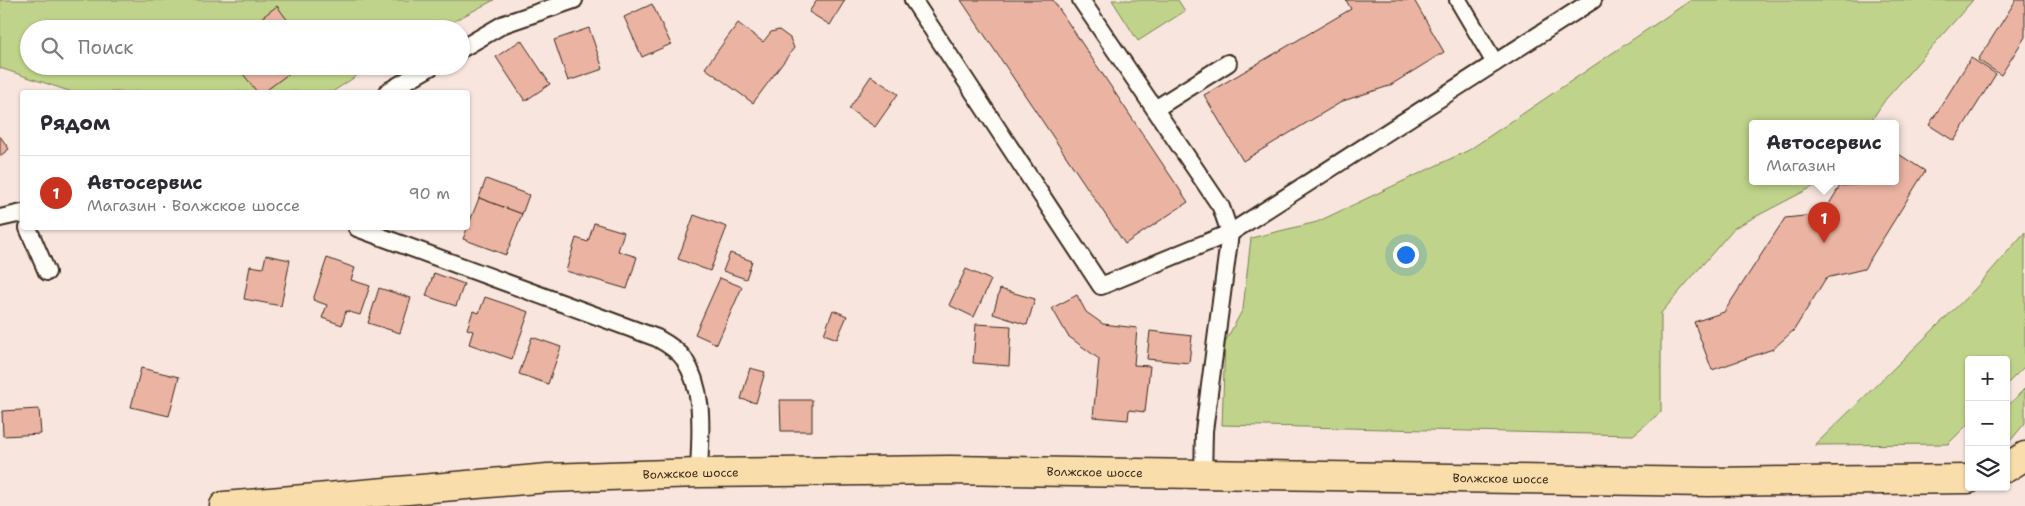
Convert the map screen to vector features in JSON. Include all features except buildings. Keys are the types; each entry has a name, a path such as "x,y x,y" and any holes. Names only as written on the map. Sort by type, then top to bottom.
{"main road":[{"path":"2010,465 2025,456"},
{"name":"Волжское шоссе","path":"224,506 548,478 699,473 950,470 1203,476 1709,482 1965,479"}],"lane":[{"path":"470,44 504,24 574,0"},
{"path":"913,0 1102,286 1230,233 1593,0"},
{"path":"1081,0 1221,208 1230,233 1204,431 1203,476"},
{"path":"1458,0 1495,62"},
{"path":"1155,109 1228,63"},
{"path":"391,90 417,75"},
{"path":"0,218 20,213"},
{"path":"29,230 47,272"},
{"path":"362,230 657,338 668,344 684,358 694,378 700,411 699,473"}],"green space":[{"path":"0,0 494,0 456,20 20,20 20,75 0,68"},
{"path":"1112,0 1178,0 1185,11 1138,41"},
{"path":"1691,0 1973,0 1885,100 1872,120 1749,120 1749,185 1816,185 1734,228 1661,313 1661,412 1633,435 1222,425 1225,342 1243,309 1251,238 1317,222 1469,150"},
{"path":"21,75 358,75 335,90 66,90"},
{"path":"2025,232 2025,366 2010,381 2010,356 1965,356 1965,427 1948,444 1815,445 1975,289"},
{"path":"2025,388 2025,423 2010,441 2010,404"}],"place":[{"name":"Автосервис","path":"1824,243"}]}
